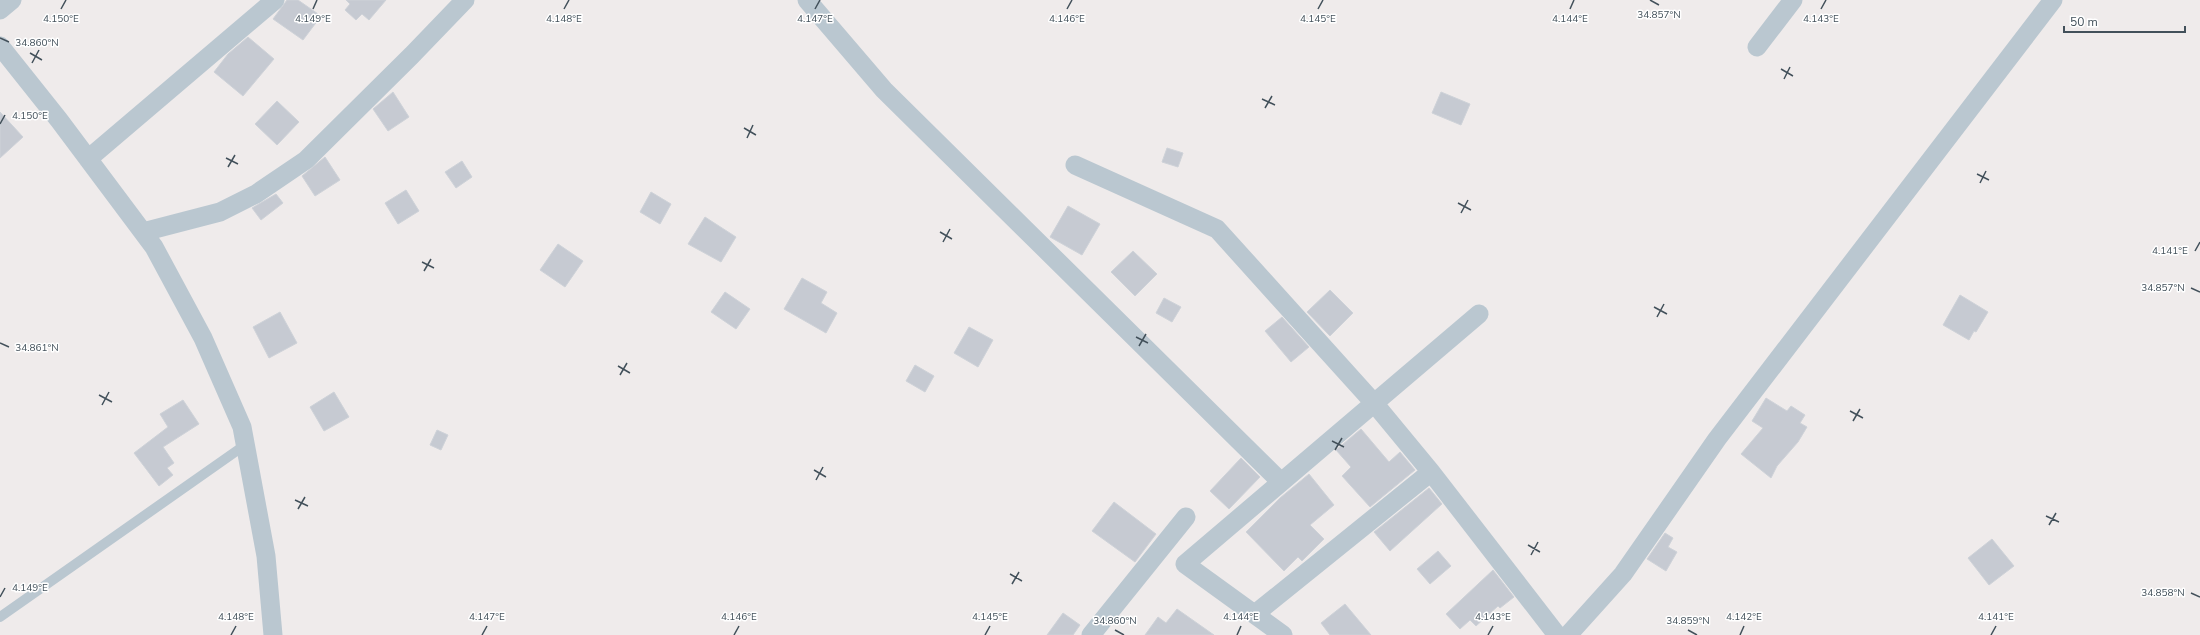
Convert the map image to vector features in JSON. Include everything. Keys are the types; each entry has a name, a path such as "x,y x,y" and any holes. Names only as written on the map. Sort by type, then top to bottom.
{"street":[{"path":"0,10 12,0"},
{"path":"88,159 274,0"},
{"path":"143,232 220,212 256,194 306,160 465,0"},
{"path":"807,0 884,90 1281,482"},
{"path":"1757,47 1793,0"},
{"path":"1568,635 1623,574 1717,439 2053,0"},
{"path":"0,46 154,247 203,338 242,427 266,556 273,635"},
{"path":"1075,165 1217,229 1374,403 1431,472 1557,635"},
{"path":"1283,635 1185,564 1479,314"},
{"path":"1255,614 1431,472"},
{"path":"1091,635 1186,517"}],"lane":[{"path":"0,617 245,445"}],"building":[{"path":"287,0 298,0 321,16 303,40 273,19"},
{"path":"346,0 386,0 369,20 362,14 356,20 345,10 350,4"},
{"path":"248,37 274,59 243,96 214,72 228,54"},
{"path":"393,92 409,117 388,131 373,109"},
{"path":"1441,92 1470,104 1461,125 1432,113"},
{"path":"277,101 299,122 277,145 255,124"},
{"path":"0,112 23,137 0,158"},
{"path":"1167,148 1183,153 1178,167 1162,162"},
{"path":"325,157 340,180 315,196 302,176"},
{"path":"462,161 472,177 456,188 445,172"},
{"path":"406,190 419,211 398,224 385,203"},
{"path":"651,192 671,204 660,224 640,212"},
{"path":"276,194 283,203 261,220 252,208"},
{"path":"1068,206 1100,224 1082,255 1050,237"},
{"path":"705,217 736,237 721,262 688,244"},
{"path":"558,244 583,261 565,287 540,270"},
{"path":"1133,251 1157,274 1135,296 1111,272"},
{"path":"802,278 827,292 821,303 837,313 826,333 784,309"},
{"path":"1330,290 1353,313 1330,336 1307,312"},
{"path":"725,292 750,309 736,329 711,312"},
{"path":"1960,295 1988,312 1976,332 1974,331 1969,340 1943,325"},
{"path":"1164,298 1181,307 1172,322 1156,313"},
{"path":"280,312 297,343 269,358 253,327"},
{"path":"1282,317 1309,347 1291,362 1265,331"},
{"path":"969,327 993,340 978,367 954,353"},
{"path":"915,365 934,376 925,392 906,381"},
{"path":"334,392 349,417 324,431 310,407"},
{"path":"1766,398 1787,411 1791,406 1805,415 1800,423 1807,427 1798,442 1777,466 1771,478 1741,454 1763,428 1752,421"},
{"path":"183,400 199,424 163,447 174,463 167,468 173,475 159,486 134,453 168,427 160,414"},
{"path":"1361,429 1389,462 1400,452 1415,470 1370,507 1342,476 1351,467 1336,450"},
{"path":"437,430 448,435 441,450 430,445"},
{"path":"1241,458 1260,477 1229,509 1210,491"},
{"path":"1309,474 1334,505 1310,525 1324,539 1302,561 1298,557 1284,571 1246,532 1280,498"},
{"path":"1429,488 1442,504 1390,551 1374,532"},
{"path":"1114,502 1156,534 1135,562 1092,531"},
{"path":"1665,533 1673,538 1668,547 1677,552 1666,571 1647,559"},
{"path":"1992,539 2014,566 1989,585 1968,558"},
{"path":"1438,551 1451,566 1430,584 1417,569"},
{"path":"1493,570 1514,597 1500,608 1498,606 1476,626 1470,620 1460,629 1446,614"},
{"path":"1345,604 1371,635 1330,635 1321,623"},
{"path":"1177,609 1214,635 1145,635 1158,617 1166,623"},
{"path":"1063,613 1080,625 1073,635 1047,635"}]}
